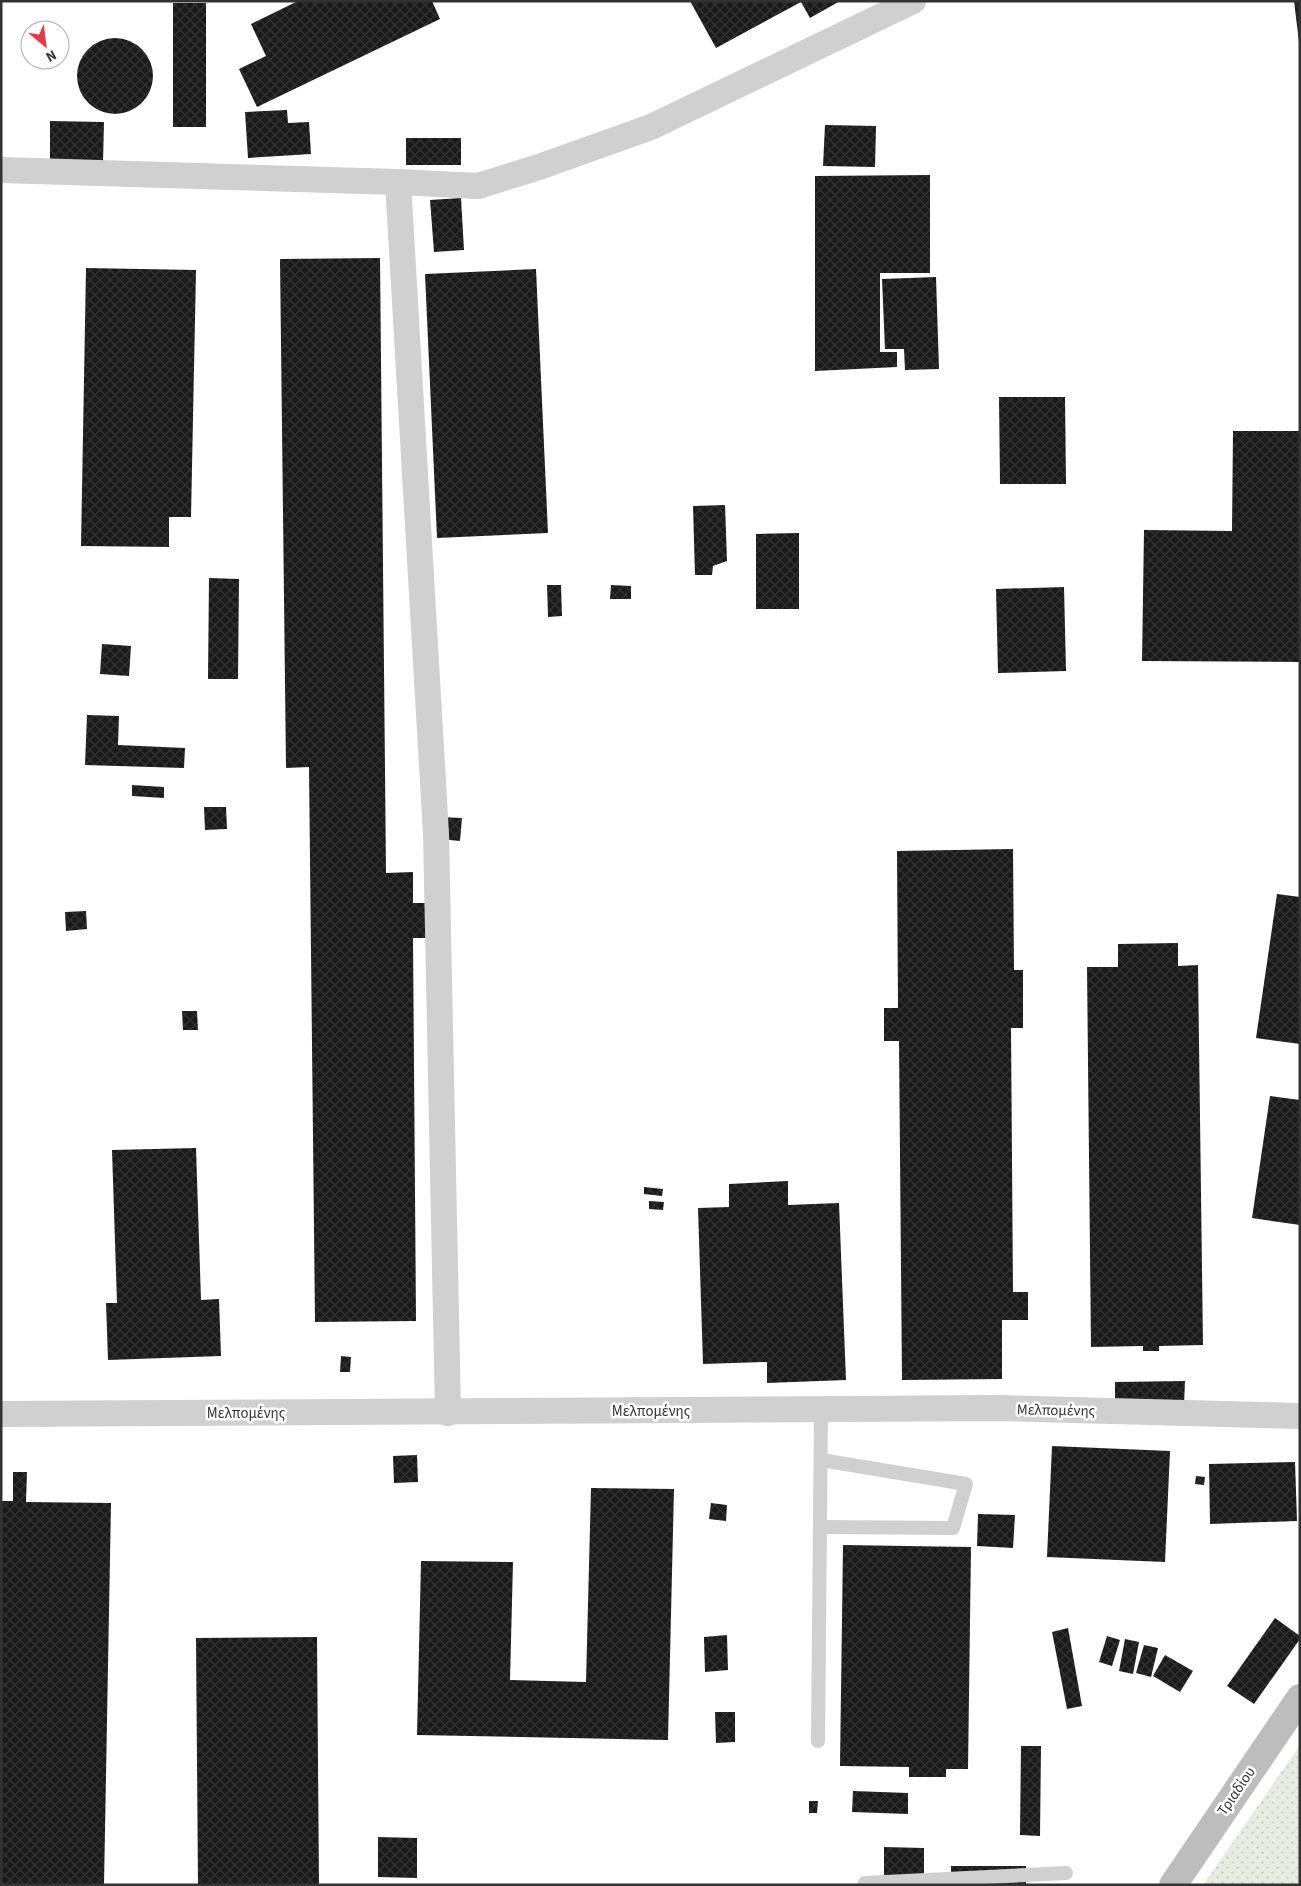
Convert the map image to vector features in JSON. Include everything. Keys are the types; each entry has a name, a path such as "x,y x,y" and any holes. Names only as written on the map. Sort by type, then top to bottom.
{"main road":[{"name":"Τριαδίου","path":"1173,1885 1300,1698"}],"street":[{"path":"1,170 478,186 538,167 652,126 913,1"},
{"path":"398,182 436,834 448,1413"},
{"name":"Μελπομένης","path":"1,1414 448,1413 999,1408 1300,1416"}],"lane":[{"path":"818,1741 821,1410"},
{"path":"820,1527 953,1528 966,1484 821,1460"},
{"path":"864,1885 865,1882 1066,1874"}],"shaded area":[{"path":"1300,1745 1300,1885 1203,1885"}],"building":[{"path":"298,1 432,1 440,19 257,107 239,69 266,56 251,24"},
{"path":"690,1 840,1 810,18 801,2 716,48"},
{"path":"1294,1 1300,1 1299,42"},
{"path":"173,3 206,3 206,127 173,127"},
{"path":"108,38 122,38 136,44 147,55 153,69 150,91 142,103 122,114 108,114 94,108 83,97 77,83 77,69 83,55 94,44"},
{"path":"287,110 288,123 309,122 311,154 248,158 245,112"},
{"path":"50,121 104,122 103,162 50,161"},
{"path":"825,125 876,126 875,167 823,166"},
{"path":"406,138 461,138 461,165 406,165"},
{"path":"930,175 930,273 880,273 880,352 897,352 897,367 815,371 815,176"},
{"path":"461,198 464,250 434,252 430,200"},
{"path":"380,258 386,873 413,872 413,903 434,903 434,938 413,938 416,1321 315,1322 309,767 286,768 280,259"},
{"path":"86,268 196,270 191,517 169,517 169,547 81,546"},
{"path":"536,269 548,533 437,538 425,274"},
{"path":"936,277 939,369 905,370 904,349 885,349 882,279"},
{"path":"999,397 1065,397 1066,484 1000,484"},
{"path":"1233,431 1300,431 1300,662 1142,661 1144,530 1232,531"},
{"path":"725,505 727,561 713,566 712,575 695,575 693,506"},
{"path":"799,533 799,609 756,609 756,534"},
{"path":"209,578 239,579 238,679 208,679"},
{"path":"547,585 561,585 562,616 548,617"},
{"path":"611,585 631,586 631,599 610,599"},
{"path":"1064,587 1066,671 998,673 996,589"},
{"path":"102,644 131,646 129,676 100,674"},
{"path":"87,715 119,716 118,745 185,748 184,768 85,765"},
{"path":"132,785 164,787 164,798 132,796"},
{"path":"204,807 226,807 227,829 205,830"},
{"path":"441,817 462,818 460,841 440,839"},
{"path":"1013,849 1014,970 1023,970 1023,1028 1011,1028 1013,1292 1028,1292 1028,1320 1002,1320 1002,1379 902,1380 899,1041 884,1041 884,1008 898,1008 897,851"},
{"path":"1277,894 1300,897 1300,1044 1256,1038"},
{"path":"86,911 87,929 66,931 65,912"},
{"path":"1178,943 1178,966 1198,965 1203,1345 1159,1346 1159,1351 1143,1351 1143,1346 1091,1347 1087,967 1118,967 1118,944"},
{"path":"182,1011 197,1011 198,1030 183,1030"},
{"path":"1270,1096 1300,1100 1300,1225 1252,1218"},
{"path":"196,1148 201,1300 219,1299 221,1356 108,1360 106,1303 117,1303 112,1150"},
{"path":"788,1181 788,1205 839,1203 846,1380 767,1383 767,1362 703,1364 698,1208 729,1207 729,1184"},
{"path":"644,1187 663,1189 662,1196 644,1194"},
{"path":"649,1201 664,1202 663,1210 649,1209"},
{"path":"341,1356 351,1357 350,1372 340,1372"},
{"path":"1185,1381 1184,1405 1115,1405 1115,1382"},
{"path":"1052,1446 1170,1451 1165,1562 1047,1557"},
{"path":"417,1455 418,1482 394,1483 393,1456"},
{"path":"1295,1462 1297,1521 1210,1524 1209,1464"},
{"path":"13,1472 27,1472 26,1502 111,1503 104,1885 1,1885 1,1501 13,1501"},
{"path":"1196,1476 1205,1477 1204,1485 1195,1484"},
{"path":"591,1488 674,1489 668,1740 417,1735 421,1561 513,1562 510,1680 586,1682"},
{"path":"711,1503 727,1505 726,1521 709,1519"},
{"path":"978,1514 1015,1515 1013,1548 977,1546"},
{"path":"843,1545 971,1547 968,1769 946,1769 946,1777 909,1777 909,1767 840,1766"},
{"path":"1275,1618 1300,1636 1300,1639 1254,1704 1227,1686"},
{"path":"1068,1628 1082,1706 1067,1709 1052,1632"},
{"path":"727,1635 728,1670 705,1672 704,1637"},
{"path":"1107,1636 1120,1640 1112,1666 1099,1662"},
{"path":"317,1637 319,1885 198,1885 196,1638"},
{"path":"1125,1639 1139,1642 1133,1674 1119,1671"},
{"path":"1144,1645 1158,1648 1151,1677 1136,1673"},
{"path":"1165,1655 1193,1671 1180,1692 1153,1676"},
{"path":"715,1712 735,1712 735,1742 716,1743"},
{"path":"1021,1746 1041,1746 1040,1836 1020,1835"},
{"path":"853,1791 908,1793 908,1814 852,1812"},
{"path":"809,1801 818,1801 817,1813 809,1813"},
{"path":"378,1837 417,1838 417,1878 378,1877"},
{"path":"884,1847 924,1848 924,1877 884,1877"},
{"path":"951,1866 1026,1866 1026,1885 951,1885"}]}
